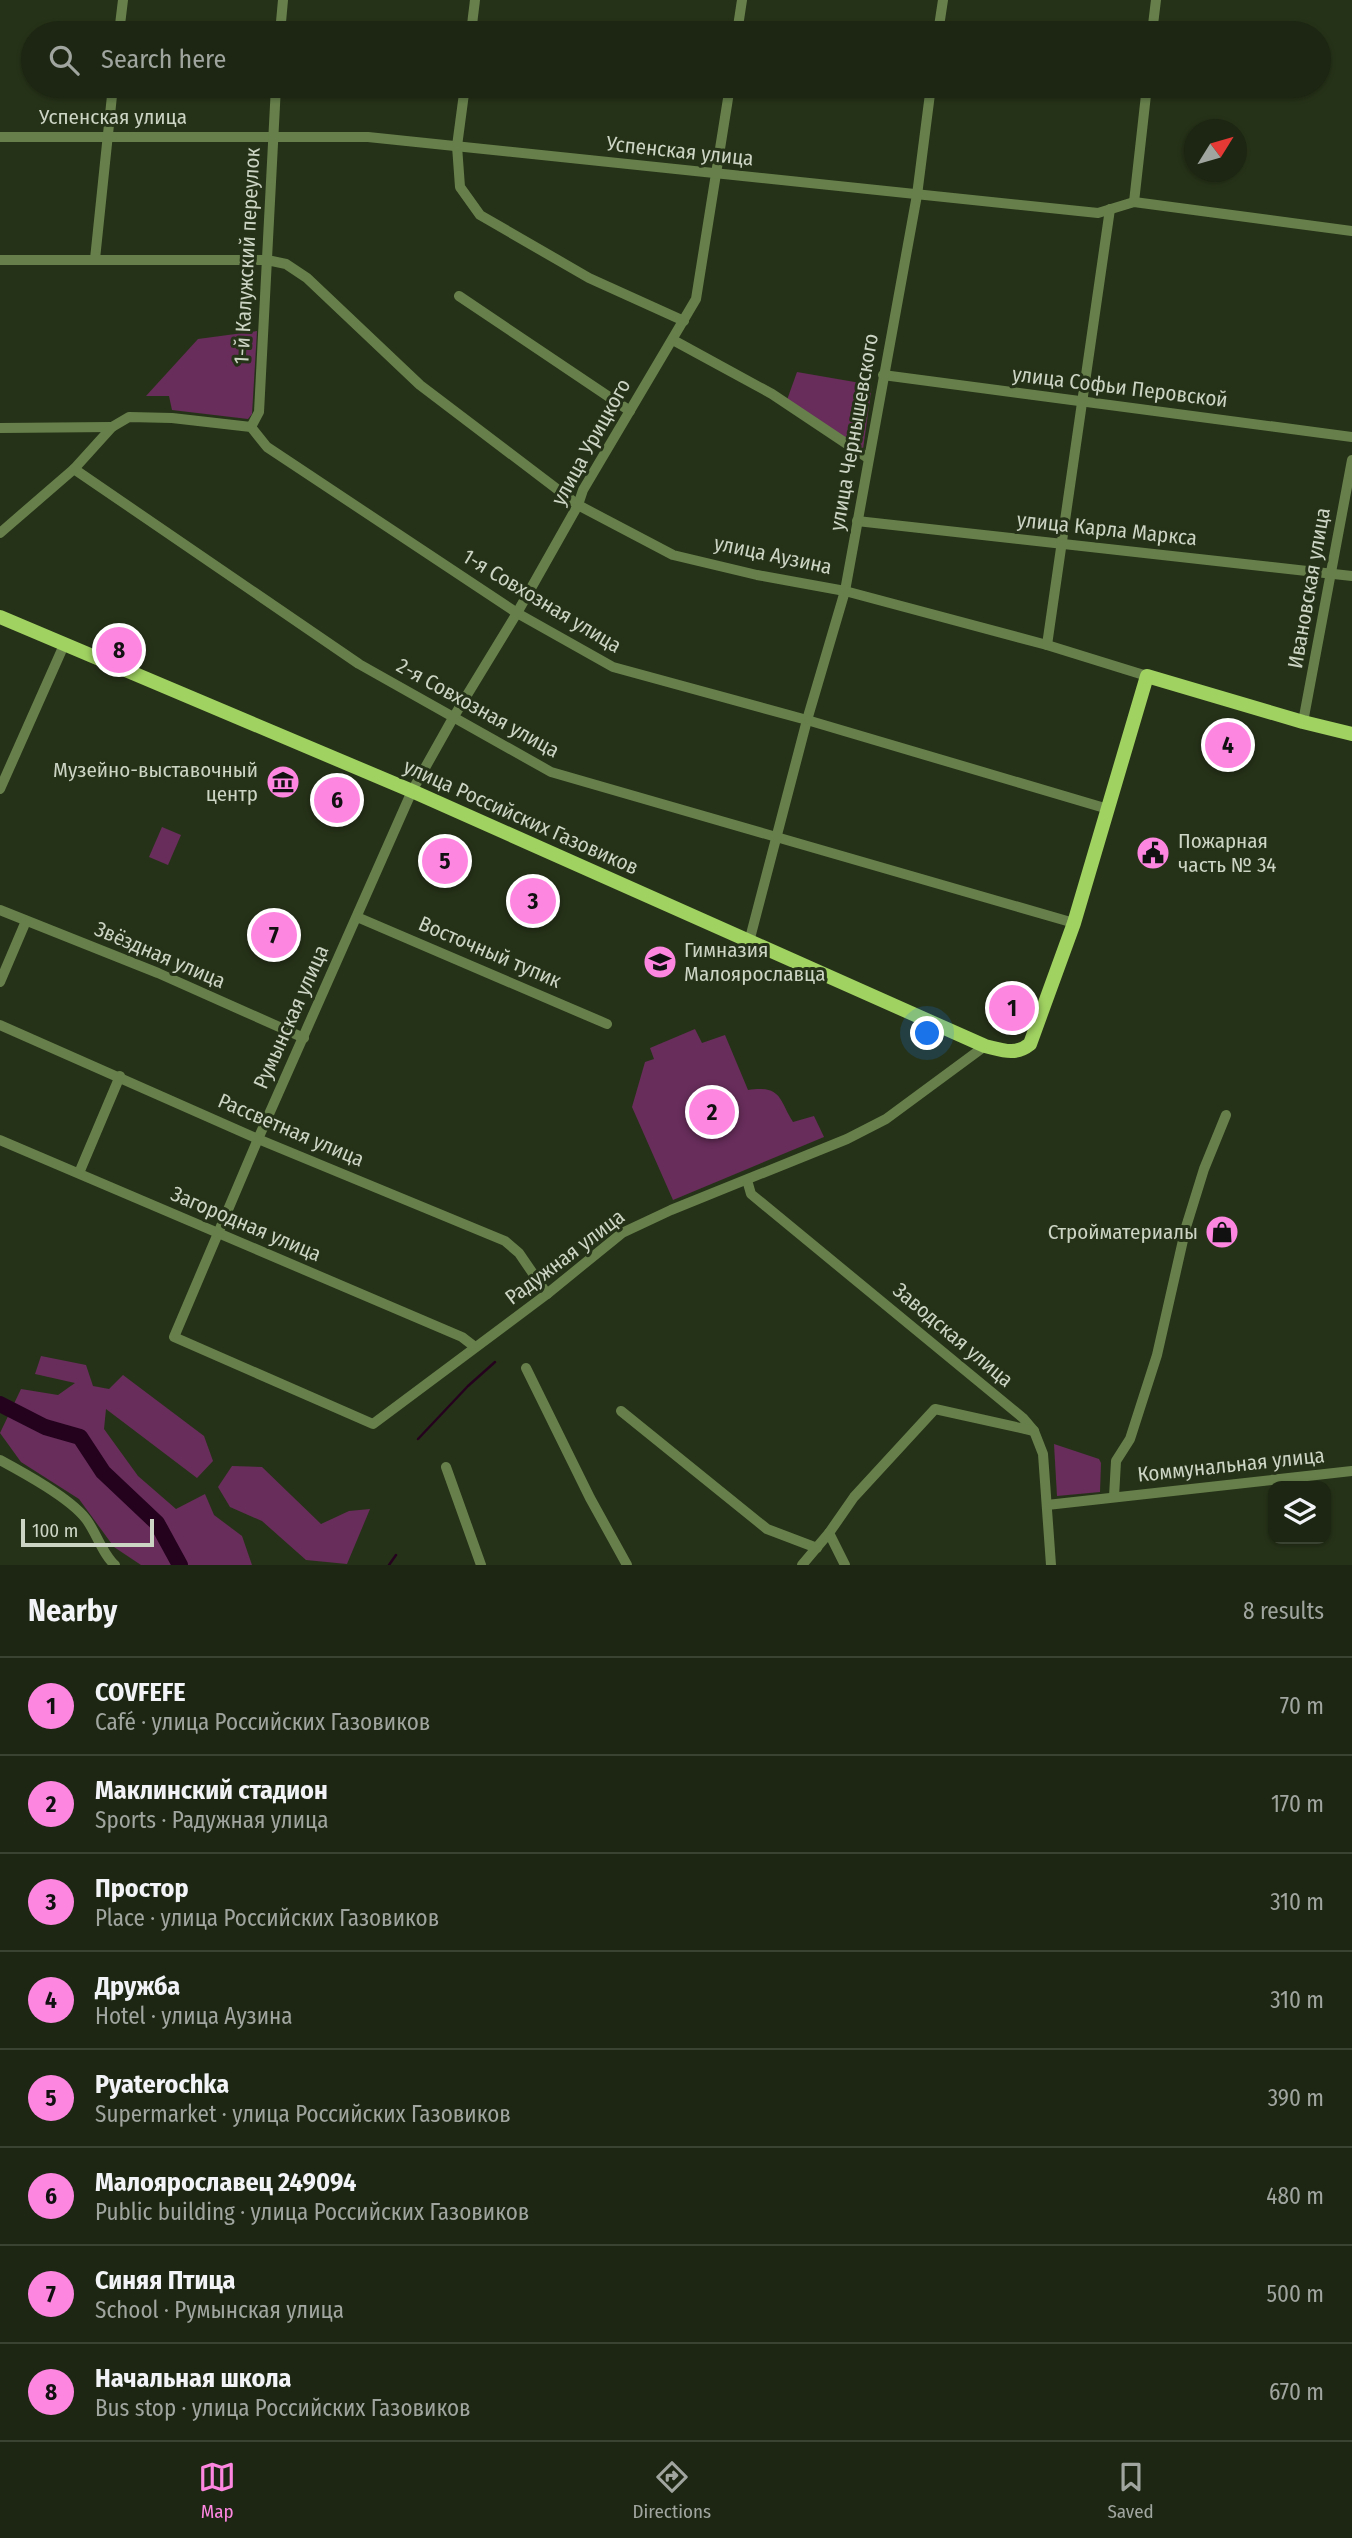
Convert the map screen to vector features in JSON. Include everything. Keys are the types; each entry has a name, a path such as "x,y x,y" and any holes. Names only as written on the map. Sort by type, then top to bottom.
{"main road":[{"name":"улица Российских Газовиков","path":"0,617 412,791 985,1046 1008,1052 1030,1044 1074,923"},
{"name":"улица Аузина","path":"1147,676 1352,734"},
{"path":"1074,923 1147,676"}],"street":[{"path":"120,21 123,0"},
{"path":"282,21 283,0"},
{"path":"472,21 475,0"},
{"path":"739,21 742,0"},
{"path":"940,21 943,0"},
{"path":"1153,21 1156,0"},
{"path":"96,259 112,98"},
{"name":"1-й Калужский переулок","path":"251,427 259,412 275,98"},
{"path":"463,98 457,146 460,187 480,215 589,278 684,321"},
{"name":"улица Урицкого","path":"412,791 517,613 578,505 583,490 696,299 728,98"},
{"name":"улица Чернышевского","path":"749,942 807,720 845,591 917,195 929,98"},
{"path":"1134,202 1146,98"},
{"name":"Успенская улица","path":"0,137 368,136 1098,213 1134,202 1352,231"},
{"path":"1047,645 1110,209"},
{"path":"0,260 267,260"},
{"name":"улица Аузина","path":"267,260 286,264 307,278 420,385 578,505 673,555 757,575 845,591 1047,645 1147,676"},
{"path":"459,296 630,411"},
{"path":"673,340 772,394 868,458"},
{"name":"улица Софьи Перовской","path":"883,375 1352,437"},
{"path":"0,533 74,469 112,426 129,417 169,418 251,427"},
{"path":"0,428 112,426"},
{"name":"1-я Совхозная улица","path":"251,427 267,447 517,613 613,667 807,720 1108,809"},
{"name":"Ивановская улица","path":"1303,722 1352,460"},
{"name":"2-я Совхозная улица","path":"74,469 359,664 551,772 1074,923"},
{"name":"улица Карла Маркса","path":"857,521 1352,576"},
{"path":"0,789 64,645"},
{"name":"Румынская улица","path":"174,1337 258,1139 412,791"},
{"name":"Звёздная улица","path":"0,910 158,973 304,1038"},
{"name":"Восточный тупик","path":"357,917 607,1024"},
{"path":"0,982 26,921"},
{"name":"Рассветная улица","path":"0,1025 258,1139 505,1241 519,1253 547,1294"},
{"name":"Радужная улица","path":"174,1337 373,1424 547,1294 622,1233 671,1210 847,1139 886,1119 985,1046"},
{"path":"79,1174 120,1076"},
{"name":"Коммунальная улица","path":"1114,1496 1116,1461 1130,1439 1157,1355 1186,1227 1204,1169 1226,1115"},
{"name":"Загородная улица","path":"0,1140 462,1337 475,1347"},
{"name":"Заводская улица","path":"747,1180 751,1194 1023,1418 1034,1431 1043,1454 1051,1565"},
{"path":"526,1368 590,1498 627,1565"},
{"path":"802,1565 854,1497 934,1409 1034,1431"},
{"path":"621,1411 767,1529 817,1548"},
{"path":"0,1460 42,1483 84,1516 115,1565"},
{"path":"446,1468 481,1565"},
{"name":"Коммунальная улица","path":"1047,1505 1352,1471"},
{"path":"829,1533 845,1565"}],"shaded area":[{"path":"257,331 252,414 248,419 172,410 169,396 146,396 198,339"},
{"path":"797,372 872,385 863,449 787,400"},
{"path":"162,827 181,835 168,865 149,857"},
{"path":"695,1029 702,1043 725,1035 748,1090 773,1092 782,1101 793,1122 814,1116 824,1137 673,1200 632,1107 645,1062 654,1059 650,1048"},
{"path":"41,1356 86,1365 93,1386 109,1389 123,1375 204,1436 213,1461 197,1478 106,1409 104,1429 138,1476 176,1509 205,1494 214,1515 242,1536 252,1565 141,1565 114,1547 79,1499 21,1462 0,1433 21,1389 58,1395 75,1383 35,1374"},
{"path":"1054,1444 1099,1459 1100,1492 1057,1496"},
{"path":"232,1466 262,1467 321,1524 349,1511 370,1509 347,1564 306,1560 262,1521 230,1507 218,1487"}],"waterway":[{"path":"418,1439 468,1386 495,1362"},
{"path":"0,1404 45,1427 80,1437 103,1472 157,1523 180,1565"},
{"path":"389,1565 396,1555"}],"place":[{"name":"Начальная школа","path":"119,650"},
{"name":"Дружба","path":"1228,745"},
{"name":"Музейно-выставочный центр","path":"283,782"},
{"name":"Малоярославец 249094","path":"337,800"},
{"name":"Пожарная часть № 34","path":"1153,853"},
{"name":"Pyaterochka","path":"445,861"},
{"name":"Простор","path":"533,901"},
{"name":"Синяя Птица","path":"274,935"},
{"name":"Гимназия Малоярославца","path":"660,962"},
{"name":"COVFEFE","path":"1012,1008"},
{"name":"Маклинский стадион","path":"712,1112"},
{"name":"Стройматериалы","path":"1222,1232"}]}
